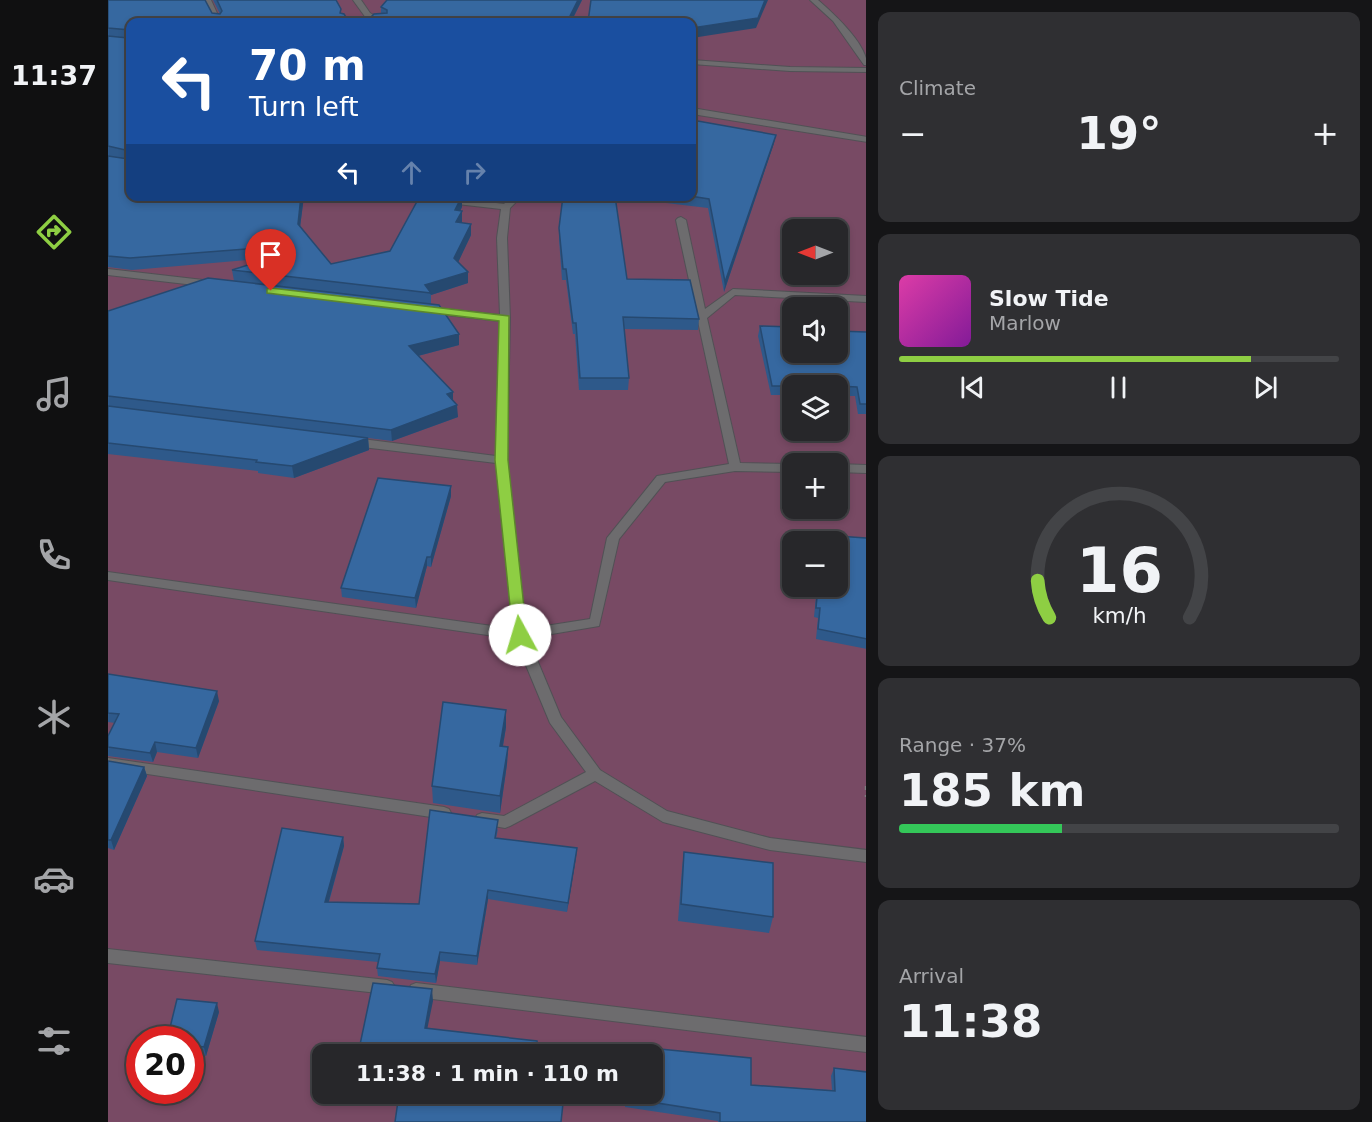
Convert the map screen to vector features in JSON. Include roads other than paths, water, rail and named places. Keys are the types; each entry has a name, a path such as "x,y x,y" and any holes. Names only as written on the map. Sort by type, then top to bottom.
{"lane":[{"path":"207,0 216,18"},
{"path":"357,0 367,15 373,18"},
{"path":"814,0 836,19 866,62"},
{"path":"696,62 790,69 866,70"},
{"path":"696,112 866,140"},
{"path":"455,201 506,207"},
{"path":"513,201 506,207 502,238 505,319 501,460 520,635 555,719 595,774 663,816 770,844 866,856"},
{"path":"681,220 735,467"},
{"path":"108,272 225,285"},
{"path":"702,317 733,292 866,299"},
{"path":"423,309 505,319"},
{"path":"339,440 501,460"},
{"path":"108,576 520,635 596,623 613,538 661,479 735,467 782,468"},
{"path":"848,468 866,469"},
{"path":"108,763 505,822 595,774"},
{"path":"108,956 537,1004 740,1032 866,1046"}]}
